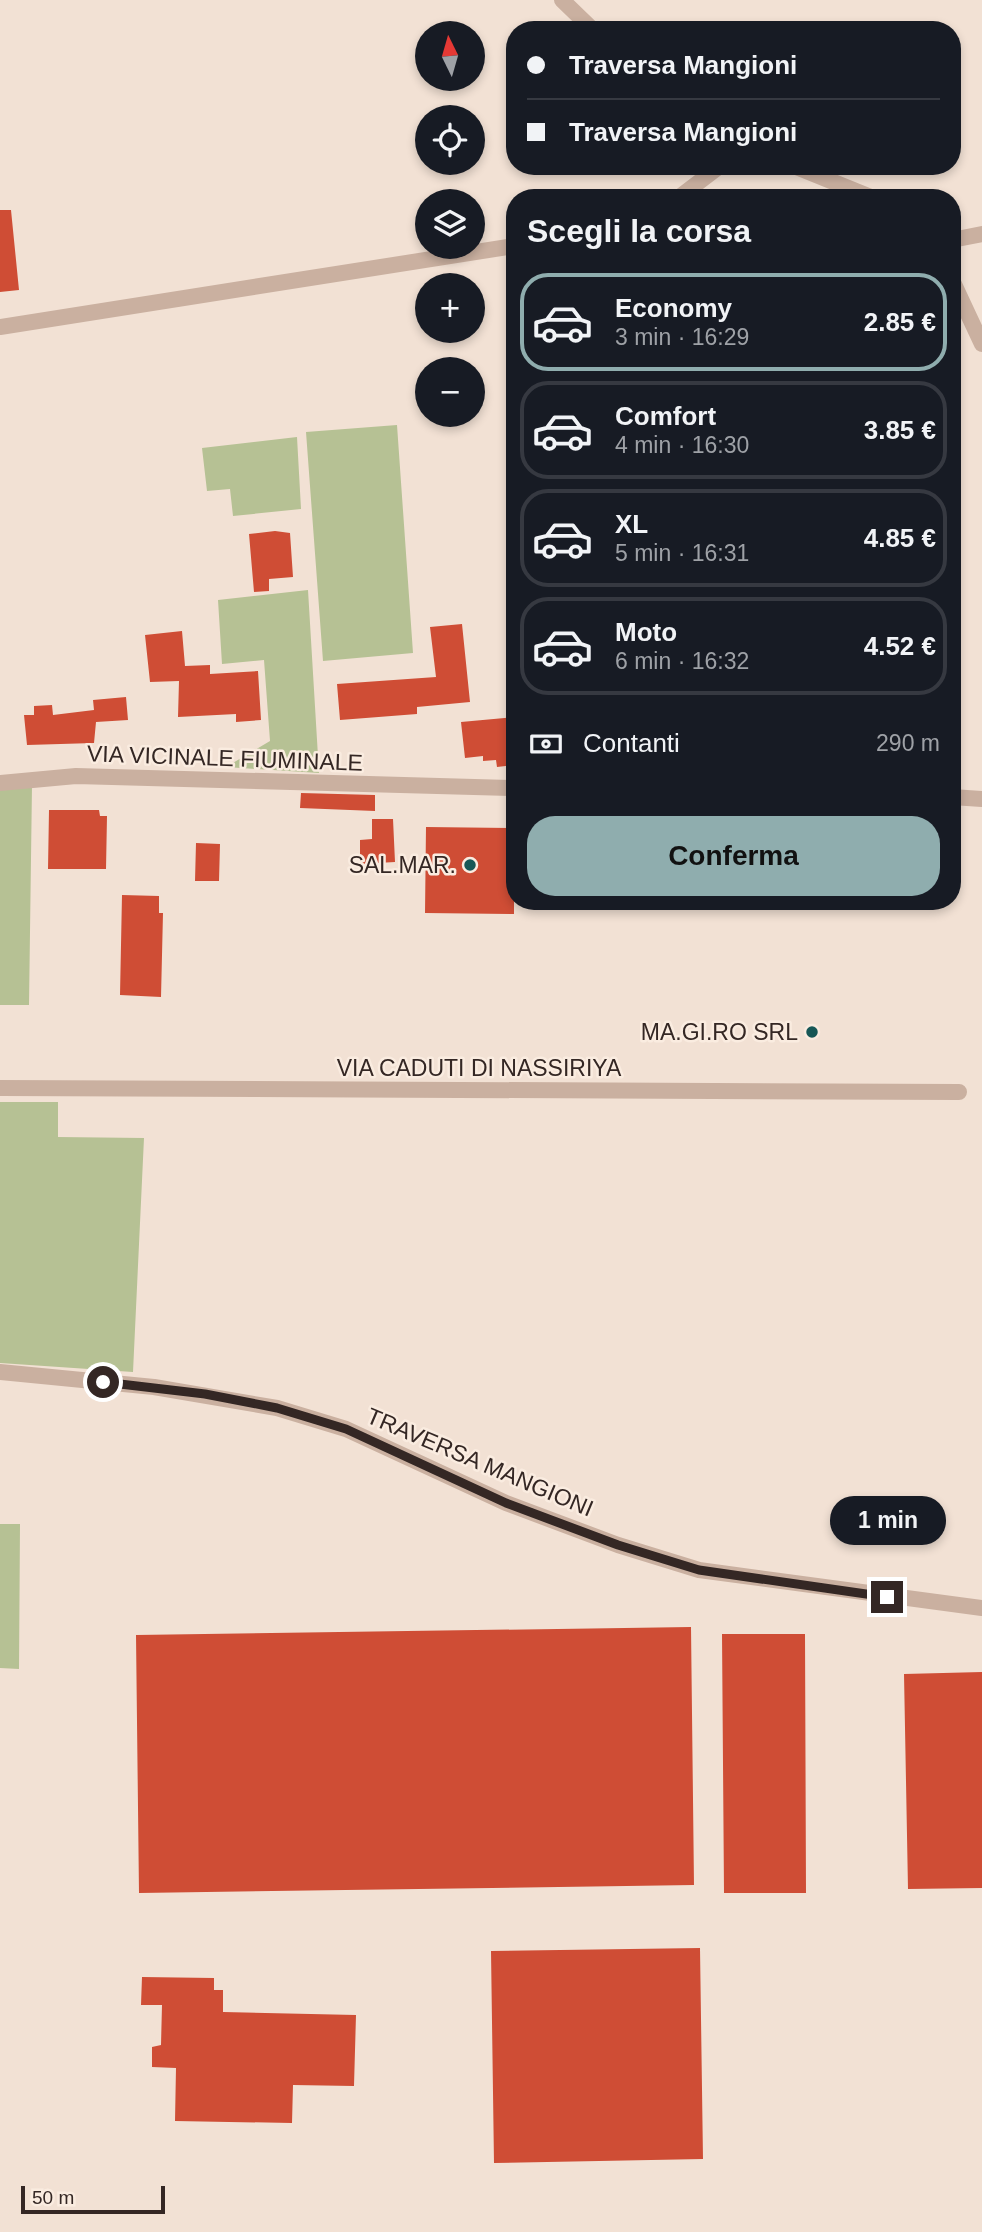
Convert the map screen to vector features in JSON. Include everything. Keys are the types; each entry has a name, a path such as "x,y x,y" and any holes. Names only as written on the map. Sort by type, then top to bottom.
{"street":[{"path":"562,0 584,21"},
{"path":"690,189 708,175"},
{"path":"816,175 851,189"},
{"path":"961,238 982,234"},
{"path":"0,327 506,247"},
{"path":"961,299 982,344"},
{"name":"VIA VICINALE FIUMINALE","path":"0,783 76,776 506,788"},
{"path":"961,798 982,799"},
{"name":"VIA CADUTI DI NASSIRIYA","path":"0,1088 959,1092"},
{"name":"TRAVERSA MANGIONI","path":"0,1372 154,1387 277,1408 346,1429 506,1503 618,1545 699,1570 982,1608"}],"green space":[{"path":"397,425 413,653 323,661 306,432"},
{"path":"297,437 301,509 233,516 230,489 207,491 202,448"},
{"path":"308,590 319,773 226,767 270,741 264,660 222,664 218,600"},
{"path":"32,785 29,1005 0,1005 0,788"},
{"path":"0,1102 58,1102 58,1137 144,1138 133,1372 0,1363"},
{"path":"0,1524 20,1524 19,1669 0,1668"}],"building":[{"path":"0,210 11,210 19,290 0,292"},
{"path":"275,531 290,533 293,577 269,579 269,591 254,592 249,534"},
{"path":"462,624 470,702 417,707 417,714 340,720 337,684 436,677 430,627"},
{"path":"182,631 185,666 210,665 210,674 258,671 261,720 236,722 236,714 178,717 179,681 150,682 145,635"},
{"path":"126,697 128,720 96,722 94,743 27,745 24,715 34,715 34,706 52,705 53,715 94,710 93,700"},
{"path":"506,718 506,766 497,767 496,760 483,761 483,756 465,758 461,722"},
{"path":"301,793 375,795 375,811 300,808"},
{"path":"49,810 99,810 100,816 107,816 106,869 48,869"},
{"path":"372,819 393,819 395,862 360,864 360,840 372,839"},
{"name":"SAL.MAR.","path":"426,827 506,828 506,910 514,910 514,914 425,913"},
{"path":"196,843 220,844 219,881 195,881"},
{"path":"122,895 159,896 159,913 163,913 161,997 120,995"},
{"path":"691,1627 694,1885 139,1893 136,1635"},
{"path":"722,1634 805,1634 806,1893 724,1893"},
{"path":"982,1672 982,1888 908,1889 904,1674"},
{"path":"700,1948 703,2159 494,2163 491,1951"},
{"path":"142,1977 214,1978 214,1990 223,1990 223,2012 356,2015 354,2086 293,2085 292,2123 175,2121 176,2068 152,2067 152,2047 161,2045 162,2005 141,2005"}],"place":[{"name":"SAL.MAR.","path":"470,865"},
{"name":"MA.GI.RO SRL","path":"812,1032"}],"route":[{"path":"103,1382 205,1394 277,1408 346,1429 506,1503 618,1545 699,1570 887,1597"}]}
